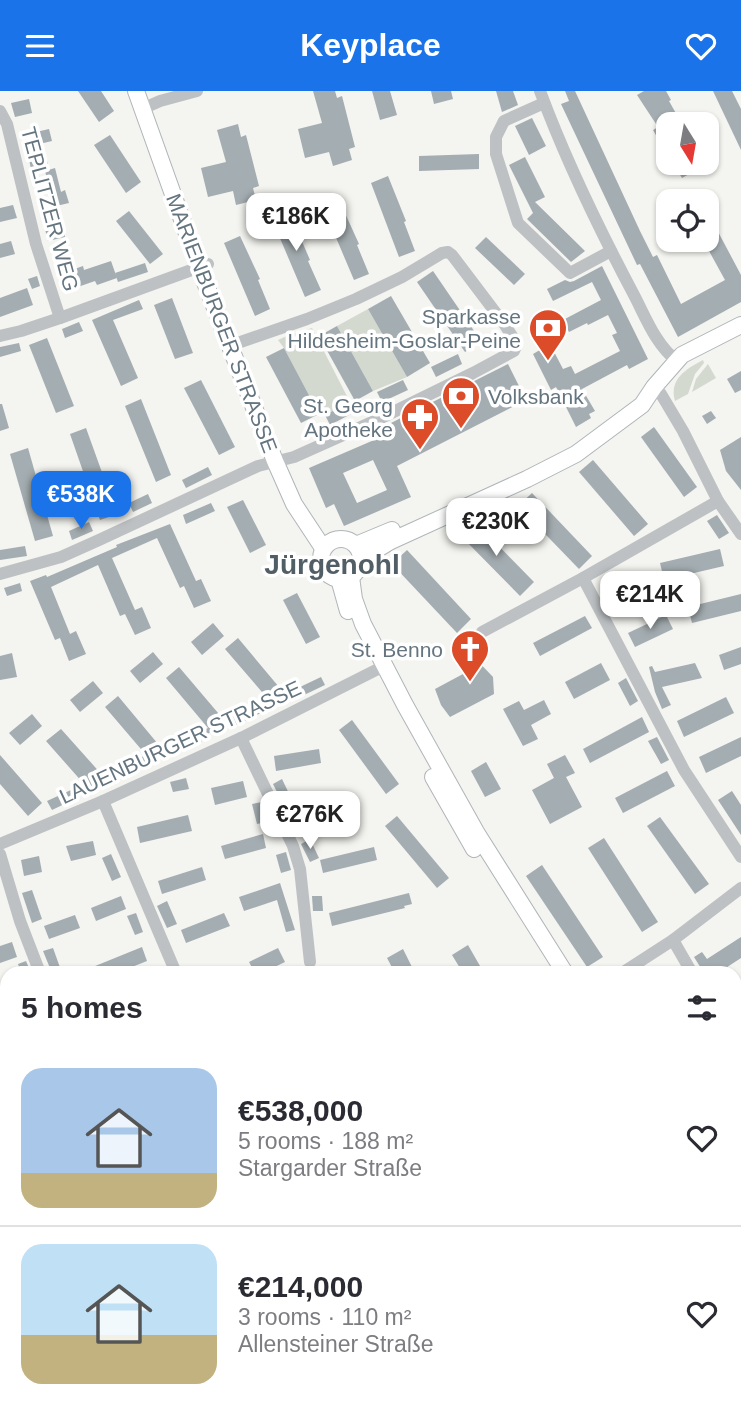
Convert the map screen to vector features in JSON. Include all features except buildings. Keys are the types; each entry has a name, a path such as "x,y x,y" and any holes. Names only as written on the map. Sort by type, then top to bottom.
{"street":[{"name":"MARIENBURGER STRASSE","path":"136,91 147,101 203,265 280,460 291,475 328,545 320,559 324,571 333,578 345,578 354,628 476,832 561,966"},
{"path":"147,101 197,91"},
{"path":"611,251 570,273 518,223 496,154 496,137 504,121 542,97 611,251 663,349 677,361"},
{"name":"TEPLITZER WEG","path":"0,111 7,124 36,244 60,318"},
{"path":"0,574 61,557 258,466 294,457 385,417 514,351 517,344 500,317 448,252 346,304 233,344"},
{"path":"0,336 60,318 203,265"},
{"path":"359,552 570,446 636,397 654,387 682,355 741,325"},
{"path":"654,387 662,394 718,501 741,534"},
{"path":"481,632 718,501"},
{"path":"328,545 345,539 359,552"},
{"path":"345,578 358,569 359,552"},
{"path":"583,578 684,770 741,857"},
{"name":"MARIENBURGER STRASSE","path":"379,668 454,816 549,966"},
{"name":"LAUENBURGER STRASSE","path":"0,844 103,801 241,738 379,668"},
{"path":"241,738 293,846 300,869 310,962"},
{"path":"103,801 173,966"},
{"path":"0,854 20,921 37,966"},
{"path":"633,966 673,940 741,888"},
{"path":"673,940 688,966"},
{"path":"0,1200 0,1210"}],"shaded area":[{"path":"368,309 407,377 373,391 337,326"},
{"path":"312,328 350,402 325,415 319,414 278,340"},
{"path":"703,360 704,363 695,374 688,394 675,401 674,387 680,376"},
{"path":"708,364 716,378 692,392 696,379"}],"place":[{"name":"Sparkasse Hildesheim-Goslar-Peine","path":"548,362"},
{"name":"Volksbank","path":"461,430"},
{"name":"St. Georg Apotheke","path":"420,451"},
{"name":"St. Benno","path":"470,683"}],"district":[{"name":"Jürgenohl","path":"332,564"}]}
